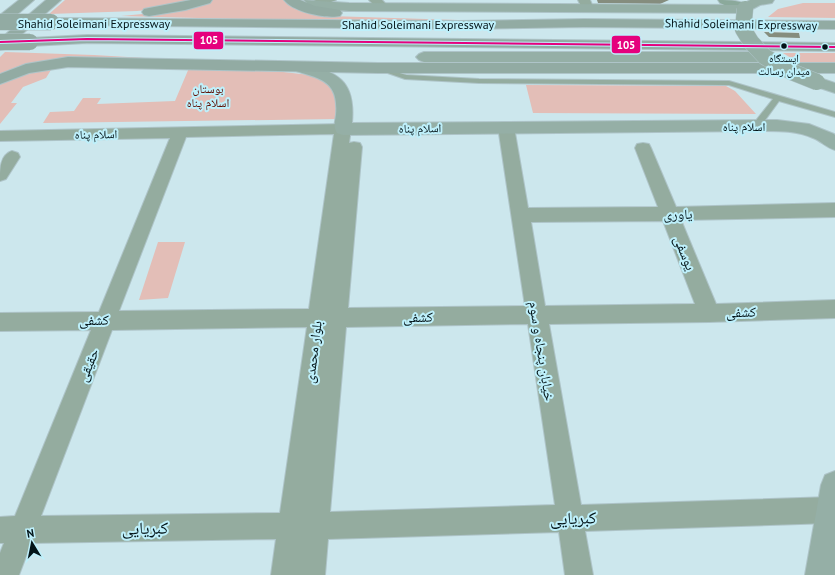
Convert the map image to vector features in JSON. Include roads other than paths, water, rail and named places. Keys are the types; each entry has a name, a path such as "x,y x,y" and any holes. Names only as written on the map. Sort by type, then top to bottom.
{"highway":[{"path":"0,22 27,0"},
{"path":"0,46 54,0"},
{"path":"51,22 171,10 205,0"},
{"path":"291,0 300,6 311,10 329,13 585,11"},
{"name":"Shahid Soleimani Expressway","path":"0,22 450,25 585,11 835,25"},
{"name":"Shahid Soleimani Expressway","path":"0,42 87,39 835,47"},
{"path":"30,42 123,50 249,64 298,67 835,68"},
{"path":"123,50 308,56 424,57"},
{"path":"0,79 26,69 68,62 249,64"}],"main road":[{"path":"724,0 745,9"},
{"path":"313,1 323,5 379,3 487,4 585,11 745,9 756,2 767,0"},
{"path":"745,9 743,29 751,42 764,57 792,72 835,88"},
{"path":"424,57 764,57"},
{"path":"298,67 330,77 342,88 349,129"},
{"name":"اسلام پناه","path":"349,129 757,125 781,126 812,131 832,140 835,144"},
{"path":"820,575 833,498"}],"street":[{"name":"خیابان پنجاه و سوم","path":"506,127 578,575"},
{"name":"اسلام پناه","path":"0,136 349,129"},
{"name":"بلوار محمدی","path":"284,575 303,526 349,129"},
{"name":"حقیقی","path":"4,575 11,530 106,320 180,132"},
{"name":"یوسفی","path":"642,148 709,313"},
{"path":"0,175 12,157"},
{"name":"یاوری","path":"520,215 669,214 835,210"},
{"name":"کشفی","path":"0,322 709,313 835,309"},
{"name":"کبریایی","path":"11,530 303,526 569,518 833,498"},
{"name":"بلوار محمدی","path":"303,526 311,575"}],"lane":[{"path":"313,1 333,0"},
{"path":"378,68 405,76 478,81 730,83 835,115"},
{"path":"757,125 778,97"}],"place":[{"name":"ایستگاه میدان رسالت","path":"784,46"}],"park label":[{"name":"بوستان اسلام پناه","path":"208,95"}]}
